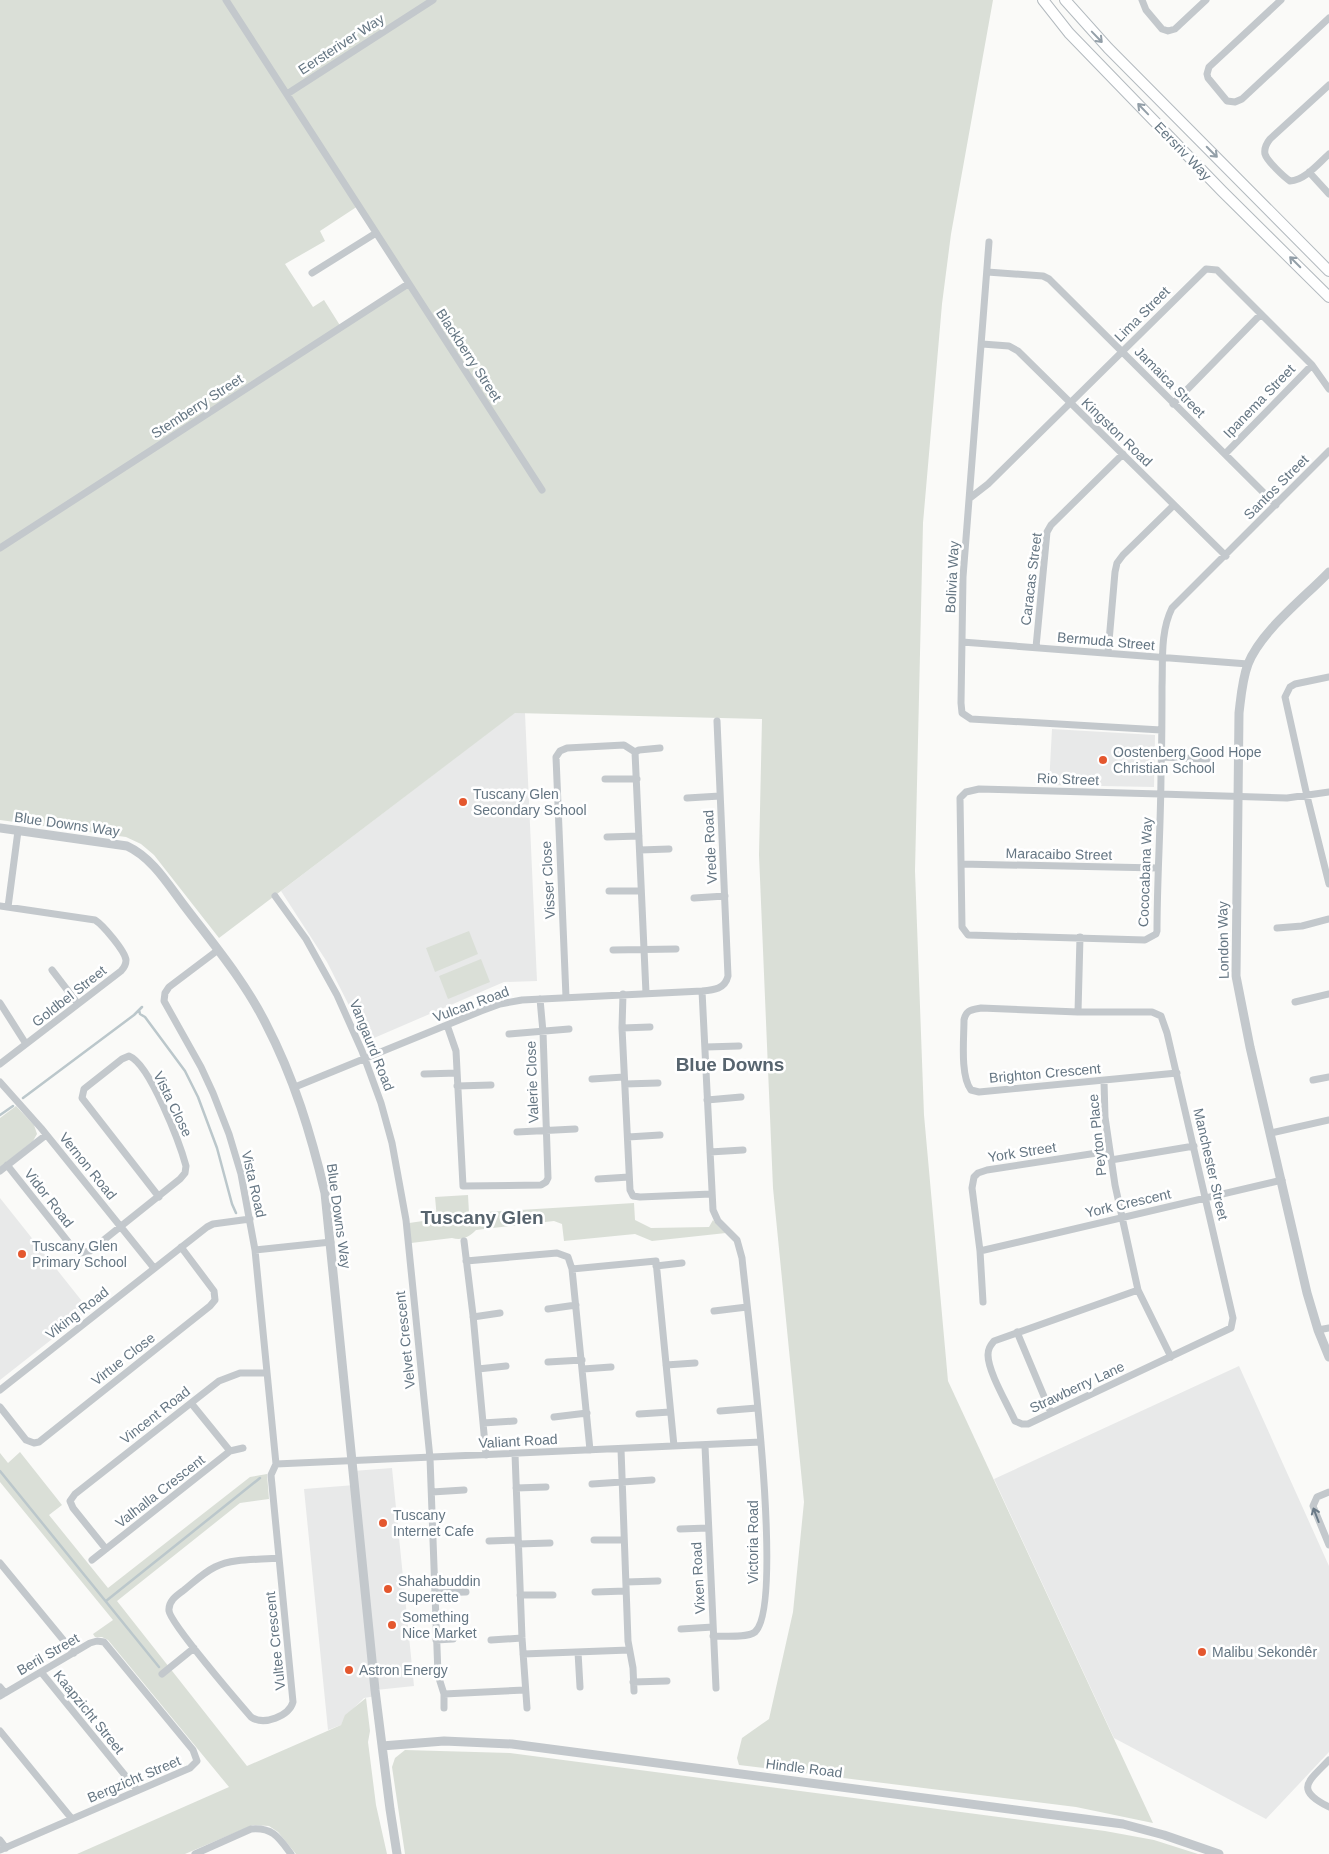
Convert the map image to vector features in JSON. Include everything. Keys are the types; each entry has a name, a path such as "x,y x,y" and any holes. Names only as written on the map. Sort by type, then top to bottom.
{"main road":[{"name":"Eersriv Way","path":"1043,0 1068,34 1329,297"},
{"name":"Eersriv Way","path":"1065,0 1079,18 1108,48 1329,271"}],"street":[{"name":"Blackberry Street","path":"226,0 542,490"},
{"name":"Eersteriver Way","path":"287,94 432,0"},
{"path":"1142,0 1146,10 1162,28 1168,31 1175,29 1206,0"},
{"path":"1281,0 1209,67 1208,78 1227,100 1235,102 1242,99 1329,18"},
{"path":"1329,85 1270,139 1264,153 1286,179 1290,181 1296,180 1309,172 1329,154"},
{"path":"1309,172 1329,194"},
{"path":"312,273 376,233"},
{"name":"Bolivia Way","path":"989,242 963,577 961,709 965,716 971,719 1161,730"},
{"name":"Lima Street","path":"970,498 988,484 1206,268 1217,270 1312,366 1329,389"},
{"name":"Jamaica Street","path":"987,272 1046,277 1276,505"},
{"name":"Stemberry Street","path":"0,548 408,284"},
{"path":"1174,404 1261,314"},
{"name":"Kingston Road","path":"982,344 1009,346 1018,351 1226,556"},
{"name":"Ipanema Street","path":"1225,454 1312,366"},
{"name":"Santos Street","path":"1240,541 1329,451"},
{"name":"Caracas Street","path":"1036,647 1046,532 1122,454"},
{"path":"1108,653 1115,572 1118,563 1123,555 1174,505"},
{"name":"Cococabana Way","path":"960,798 962,927 968,935 1145,940 1152,937 1157,931 1164,633 1172,608 1240,541"},
{"name":"London Way","path":"1329,572 1264,638 1248,664 1242,689 1238,796 1236,976 1270,1133 1318,1330 1329,1357"},
{"name":"Bermuda Street","path":"962,642 1163,659 1248,664"},
{"path":"1329,677 1295,684 1290,687 1285,697 1329,884"},
{"name":"Vrede Road","path":"717,721 728,976 724,985"},
{"name":"Visser Close","path":"566,997 556,757 560,751 567,748 624,745 635,752 660,748"},
{"path":"635,752 646,993"},
{"path":"1161,757 1207,759"},
{"path":"605,780 636,779"},
{"name":"Rio Street","path":"960,798 966,792 979,789 1287,798 1329,792"},
{"name":"Vrede Road","path":"687,798 720,796"},
{"name":"Blue Downs Way","path":"0,828 127,846 144,856 161,875 242,982 266,1024 295,1087 316,1152 325,1193 382,1746 398,1854"},
{"path":"8,907 18,830"},
{"path":"607,837 639,836"},
{"path":"640,850 669,849"},
{"name":"Maracaibo Street","path":"961,864 1158,868"},
{"path":"609,891 642,891"},
{"name":"Vangaurd Road","path":"275,896 306,939 337,994 365,1059 382,1103 392,1143 406,1220"},
{"name":"Vrede Road","path":"694,898 725,896"},
{"name":"Goldbel Street","path":"0,906 91,919 102,925 126,960 123,969 0,1064"},
{"path":"1277,928 1302,926 1329,919"},
{"path":"1078,1012 1080,937"},
{"path":"613,950 676,949"},
{"name":"Vista Road","path":"218,950 169,987 165,993 164,1001 201,1067 221,1111 241,1174 255,1250 276,1464"},
{"path":"52,970 78,1004"},
{"name":"Vulcan Road","path":"295,1087 513,1000 702,992 724,985"},
{"name":"Victoria Road","path":"702,992 713,1210 718,1221 734,1235 740,1247 758,1408 768,1551 762,1619 758,1628 751,1634 714,1636"},
{"path":"623,994 622,1028 630,1190 633,1196 712,1194"},
{"path":"1295,1002 1329,994"},
{"name":"Valerie Close","path":"447,1025 455,1045 462,1186 544,1184 548,1178 543,1032 540,999"},
{"path":"0,1003 26,1044"},
{"name":"Brighton Crescent","path":"1152,1012 1078,1012 981,1008 970,1010 966,1013 964,1020 967,1084 971,1090 979,1092 1177,1073"},
{"name":"Manchester Street","path":"1152,1012 1158,1014 1164,1020 1234,1318 1231,1328"},
{"path":"622,1028 650,1027"},
{"name":"Valerie Close","path":"509,1034 569,1029"},
{"path":"706,1047 739,1046"},
{"name":"Vista Close","path":"120,1227 158,1197 183,1177 186,1170 185,1162 167,1113 152,1083 134,1059 127,1056 84,1089 82,1098 158,1197"},
{"path":"424,1074 457,1073"},
{"path":"1313,1080 1329,1077"},
{"path":"592,1079 658,1083"},
{"name":"Peyton Place","path":"1104,1081 1105,1117 1111,1160 1138,1290 1171,1356"},
{"name":"Vernon Road","path":"0,1082 46,1135 154,1268"},
{"path":"457,1086 491,1085"},
{"path":"707,1100 741,1097"},
{"path":"1270,1133 1329,1120"},
{"name":"Valerie Close","path":"517,1132 575,1129"},
{"name":"Vidor Road","path":"0,1171 46,1135"},
{"path":"628,1137 660,1135"},
{"path":"1111,1160 1194,1146"},
{"path":"710,1152 742,1150"},
{"name":"York Street","path":"983,1302 980,1251 972,1188 974,1177 978,1173 987,1170 1110,1151"},
{"name":"Vidor Road","path":"7,1165 77,1252 90,1251 120,1227"},
{"path":"598,1179 629,1178"},
{"name":"York Crescent","path":"980,1251 1282,1180"},
{"name":"Viking Road","path":"0,1390 209,1225 250,1219"},
{"name":"Velvet Crescent","path":"406,1220 430,1458 438,1678 444,1694 444,1708"},
{"path":"464,1241 486,1455"},
{"path":"255,1250 330,1242"},
{"name":"Virtue Close","path":"0,1406 26,1440 34,1443 39,1442 210,1306 215,1300 214,1290 181,1247"},
{"path":"466,1261 558,1253 568,1257 572,1269 590,1450"},
{"path":"572,1269 656,1261 674,1446"},
{"path":"656,1266 682,1263"},
{"name":"Strawberry Lane","path":"1138,1290 1017,1332 994,1342 989,1347 988,1359 992,1371 1015,1421 1028,1424 1231,1328"},
{"path":"548,1309 576,1305"},
{"path":"714,1311 747,1307"},
{"path":"473,1317 500,1313"},
{"path":"1318,1330 1329,1328"},
{"path":"1017,1332 1051,1412"},
{"path":"548,1362 582,1360"},
{"path":"666,1365 695,1363"},
{"path":"478,1369 506,1366"},
{"path":"583,1369 611,1367"},
{"name":"Vincent Road","path":"106,1549 73,1508 70,1501 75,1494 219,1381 230,1375 267,1372"},
{"path":"191,1403 230,1451"},
{"path":"720,1411 758,1408"},
{"path":"640,1414 670,1412"},
{"path":"554,1417 587,1413"},
{"path":"483,1423 514,1421"},
{"name":"Valiant Road","path":"276,1464 761,1442"},
{"name":"Vixen Road","path":"705,1446 716,1688"},
{"name":"Valhalla Crescent","path":"92,1560 230,1451 243,1448"},
{"path":"621,1449 629,1650 633,1668 634,1691"},
{"path":"515,1454 522,1638 528,1708"},
{"name":"Vultee Crescent","path":"276,1464 271,1475 293,1699 289,1710 268,1720 255,1720 194,1648 170,1613 170,1605 174,1597 206,1572 218,1566 279,1558"},
{"path":"592,1484 652,1480"},
{"path":"516,1488 546,1487"},
{"path":"432,1492 464,1490"},
{"path":"1329,1492 1317,1497 1313,1506 1329,1545"},
{"name":"Vixen Road","path":"680,1529 708,1528"},
{"path":"594,1540 624,1540"},
{"path":"489,1541 550,1543"},
{"path":"0,1563 74,1653"},
{"path":"626,1582 658,1580"},
{"path":"595,1592 626,1591"},
{"path":"434,1593 466,1592"},
{"path":"520,1595 553,1596"},
{"name":"Vixen Road","path":"681,1629 713,1627"},
{"path":"491,1640 522,1638"},
{"path":"436,1640 453,1639"},
{"name":"Beril Street","path":"3,1695 97,1641 104,1642 109,1647"},
{"name":"Bergzicht Street","path":"3,1849 190,1768 196,1761 193,1750 109,1647"},
{"path":"162,1674 194,1648"},
{"path":"523,1654 629,1650"},
{"path":"578,1652 580,1687"},
{"name":"Kaapzicht Street","path":"41,1672 137,1790"},
{"path":"633,1682 668,1681"},
{"path":"0,1687 3,1695"},
{"path":"444,1694 525,1690"},
{"path":"0,1730 72,1819"},
{"name":"Hindle Road","path":"382,1746 444,1741 512,1744 1122,1824 1164,1835 1219,1854"},
{"path":"1329,1760 1309,1780 1308,1788 1312,1798 1329,1807"},
{"path":"195,1854 209,1851 251,1828 261,1828 276,1835 291,1854"},
{"path":"0,1840 3,1849"}],"shaded area":[{"path":"0,0 993,0 951,234 942,304 923,523 915,871 924,1115 948,1381 1153,1823 1076,1807 739,1765 737,1758 742,1738 769,1719 793,1612 804,1502 773,1188 759,855 762,719 515,713 219,938 154,855 141,844 126,837 0,820","holes":["358,206 407,284 341,327 324,300 313,307 285,264 325,241 320,231"]},
{"name":"Tuscany Glen Secondary School","path":"514,713 525,713 537,981 504,982 367,1041 327,962 281,891"},
{"name":"Oostenberg Good Hope Christian School","path":"1052,729 1155,735 1154,787 1049,785"},
{"path":"469,931 478,954 435,972 426,948"},
{"path":"481,959 490,982 448,999 439,976"},
{"path":"16,1106 34,1125 37,1134 33,1141 0,1167 0,1118"},
{"path":"468,1195 469,1213 634,1203 635,1220 651,1228 709,1227 713,1220 726,1233 652,1241 635,1234 564,1241 562,1224 554,1221 476,1230 462,1239 452,1238 411,1243 409,1223 437,1219 435,1197"},
{"name":"Tuscany Glen Primary School","path":"0,1198 89,1310 0,1380"},
{"name":"Malibu Sekondêr","path":"1239,1366 1329,1566 1329,1752 1266,1819 1114,1738 994,1479"},
{"path":"20,1452 62,1505 49,1515 108,1588 250,1477 267,1474 269,1499 240,1503 117,1601 247,1766 341,1725 345,1715 366,1698 370,1731 368,1742 376,1805 387,1854 296,1854 278,1832 269,1826 253,1825 185,1854 77,1854 229,1787 108,1640 102,1637 95,1637 93,1634 113,1620 0,1482 0,1453 8,1463"},
{"path":"392,1468 414,1686 376,1690 376,1696 364,1698 345,1717 341,1725 328,1730 304,1489 355,1485 353,1471"},
{"path":"405,1750 510,1753 1105,1831 1154,1840 1198,1854 405,1854 392,1767 395,1758"}],"waterway":[{"path":"23,1098 142,1007"},
{"path":"139,1010 140,1014 145,1017 185,1071 198,1097 217,1148 236,1213"},
{"path":"0,1115 13,1106"},
{"path":"0,1471 159,1667"},
{"path":"106,1601 260,1478"}],"place":[{"name":"Oostenberg Good Hope Christian School","path":"1103,760"},
{"name":"Tuscany Glen Secondary School","path":"463,802"},
{"name":"Tuscany Glen Primary School","path":"22,1254"},
{"name":"Tuscany Internet Cafe","path":"383,1523"},
{"name":"Shahabuddin Superette","path":"388,1589"},
{"name":"Something Nice Market","path":"392,1625"},
{"name":"Malibu Sekondêr","path":"1202,1652"},
{"name":"Astron Energy","path":"349,1670"}],"district":[{"name":"Blue Downs","path":"730,1064"},
{"name":"Tuscany Glen","path":"482,1217"}]}
